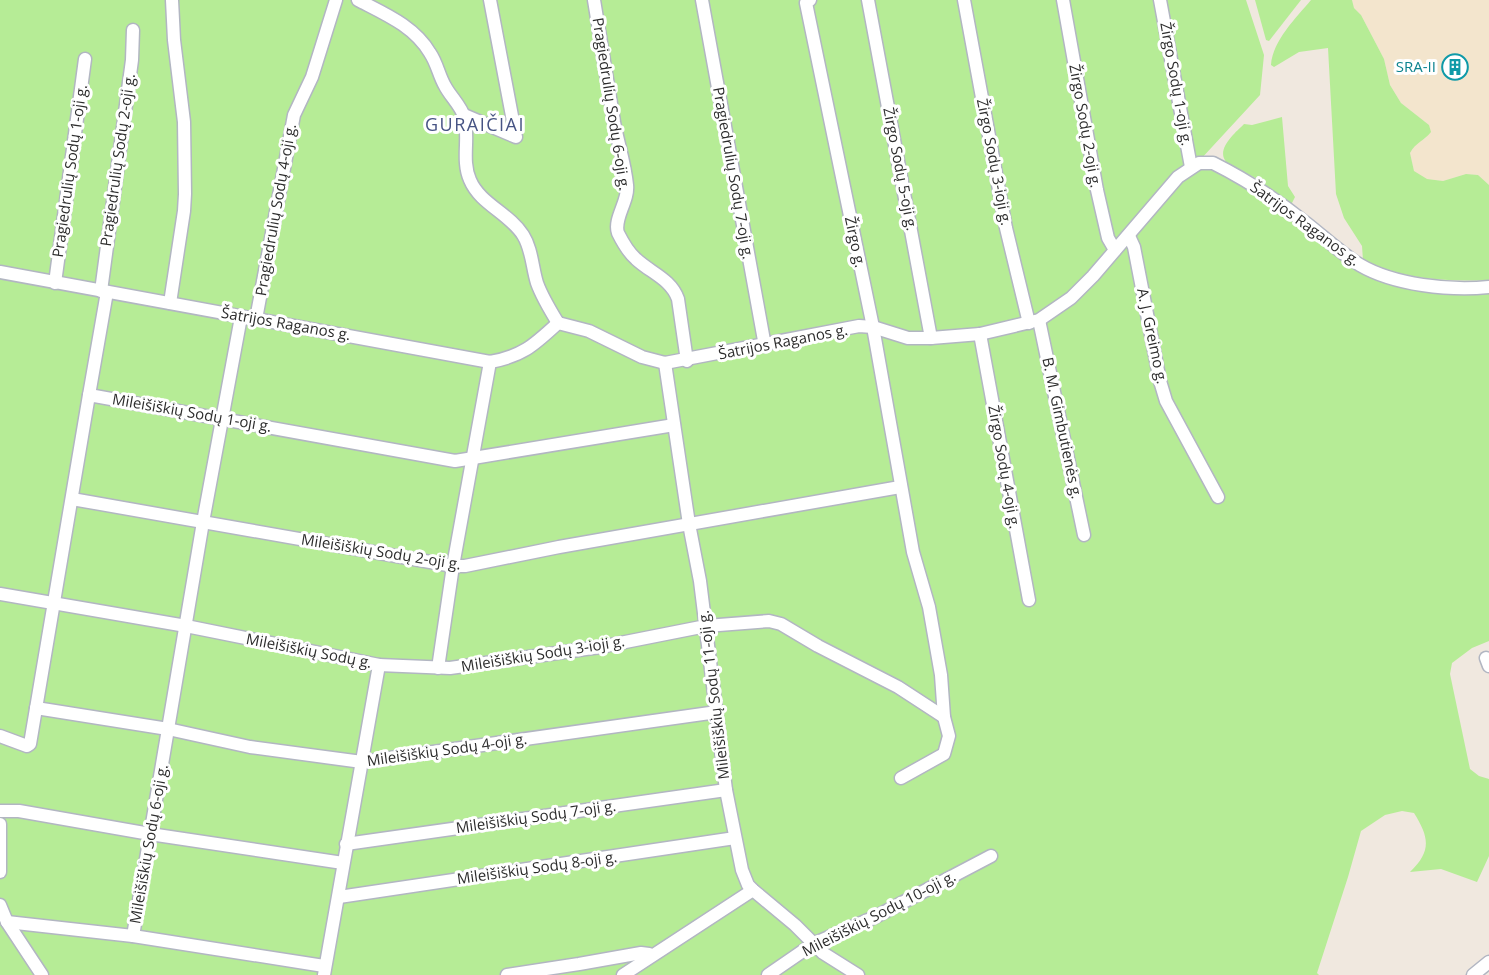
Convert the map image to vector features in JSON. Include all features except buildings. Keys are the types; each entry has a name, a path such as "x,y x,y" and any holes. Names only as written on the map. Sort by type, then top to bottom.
{"street":[{"path":"170,303 185,194 184,122 174,40 172,0"},
{"name":"Pragiedrulių Sodų 4-oji g.","path":"256,319 294,115 312,76 336,0"},
{"path":"358,0 405,25 424,44 432,55 447,90 464,115 516,138 490,0"},
{"name":"Pragiedrulių Sodų 6-oji g.","path":"594,0 627,183 626,201 617,222 619,236 635,258 667,282 675,292 687,361"},
{"name":"Pragiedrulių Sodų 7-oji g.","path":"702,0 765,346"},
{"name":"Žirgo g.","path":"810,0 806,3 873,327 913,552 929,607 941,675 944,717 949,736 944,754 901,778"},
{"name":"Žirgo Sodų 5-oji g.","path":"868,0 932,338"},
{"name":"Žirgo Sodų 3-ioji g.","path":"964,0 1006,228 1034,322"},
{"name":"Žirgo Sodų 2-oji g.","path":"1063,0 1097,190 1108,238 1115,250"},
{"name":"Žirgo Sodų 1-oji g.","path":"1160,0 1191,167"},
{"name":"Pragiedrulių Sodų 2-oji g.","path":"89,395 132,60 133,30"},
{"name":"Pragiedrulių Sodų 1-oji g.","path":"55,283 85,59"},
{"path":"464,115 466,169 469,180 476,192 522,233 530,251 537,283 558,323"},
{"name":"Šatrijos Raganos g.","path":"0,272 490,362 510,358 529,348 558,323 589,331 642,357 665,363 687,361 859,327 873,327 908,338 932,338 980,334 1034,322 1071,298 1178,177 1198,163 1213,163 1258,187 1359,264 1382,276 1429,285 1460,288 1489,287"},
{"name":"A. J. Greimo g.","path":"1128,236 1134,247 1160,381 1166,401 1218,497"},
{"name":"Mileišiškių Sodų 6-oji g.","path":"7,922 133,936 203,522 241,317"},
{"name":"B. M. Gimbutienės g.","path":"1034,322 1084,535"},
{"name":"Žirgo Sodų 4-oji g.","path":"980,334 1029,600"},
{"path":"438,668 471,459 490,362"},
{"name":"Mileišiškių Sodų 11-oji g.","path":"665,363 706,626 726,790 742,870 748,885 753,890 795,925 813,944 858,975"},
{"path":"0,736 27,746 30,744 52,603 89,395"},
{"name":"Mileišiškių Sodų 1-oji g.","path":"89,395 455,461 674,426"},
{"path":"689,524 900,487"},
{"name":"Mileišiškių Sodų 2-oji g.","path":"72,499 453,566 484,564 559,547 689,524"},
{"name":"Mileišiškių Sodų g.","path":"0,594 186,626 379,664 346,844 339,897 324,970"},
{"path":"706,626 759,620 781,624 818,646 898,687 944,717"},
{"name":"Mileišiškių Sodų 3-ioji g.","path":"379,664 438,668 600,646 706,626"},
{"name":"Mileišiškių Sodų 4-oji g.","path":"36,708 168,729 250,747 362,762 717,712"},
{"name":"Mileišiškių Sodų 7-oji g.","path":"346,844 726,790"},
{"path":"0,811 19,811 150,834 343,863"},
{"path":"0,824 0,872"},
{"name":"Mileišiškių Sodų 8-oji g.","path":"339,897 735,838"},
{"name":"Mileišiškių Sodų 10-oji g.","path":"768,975 813,944 875,917 991,856"},
{"path":"623,975 753,890"},
{"path":"0,905 7,922 42,975"},
{"path":"133,936 324,970"},
{"path":"507,975 645,952 651,956"},
{"path":"1473,975 1488,965"}],"shaded area":[{"path":"1352,0 1489,0 1489,185 1478,175 1466,174 1443,181 1426,179 1414,171 1410,153 1416,143 1426,138 1429,125 1401,103 1390,85 1384,59 1361,15 1354,8"}],"green space":[{"path":"0,0 1246,0 1264,55 1260,95 1200,160 1258,195 1354,267 1489,292 1489,641 1472,648 1452,663 1450,674 1470,769 1479,776 1489,779 1489,856 1477,882 1441,869 1410,872 1425,850 1423,829 1414,813 1402,811 1385,815 1361,831 1317,973 1319,975 0,975"},
{"path":"1255,0 1301,0 1269,41 1266,40"},
{"path":"1311,0 1352,0 1354,8 1361,15 1384,59 1390,85 1401,103 1429,125 1431,132 1410,153 1414,171 1427,179 1443,181 1466,174 1478,175 1489,185 1489,280 1424,278 1393,271 1363,260 1362,246 1344,218 1336,194 1328,48 1299,52 1274,67 1271,65 1281,38"},
{"path":"1282,117 1288,186 1295,197 1291,205 1257,179 1231,166 1225,161 1223,155 1226,144 1244,124 1252,125"}],"place":[{"name":"SRA-II","path":"1455,67"}],"district":[{"name":"GURAIČIAI","path":"475,125"}]}
